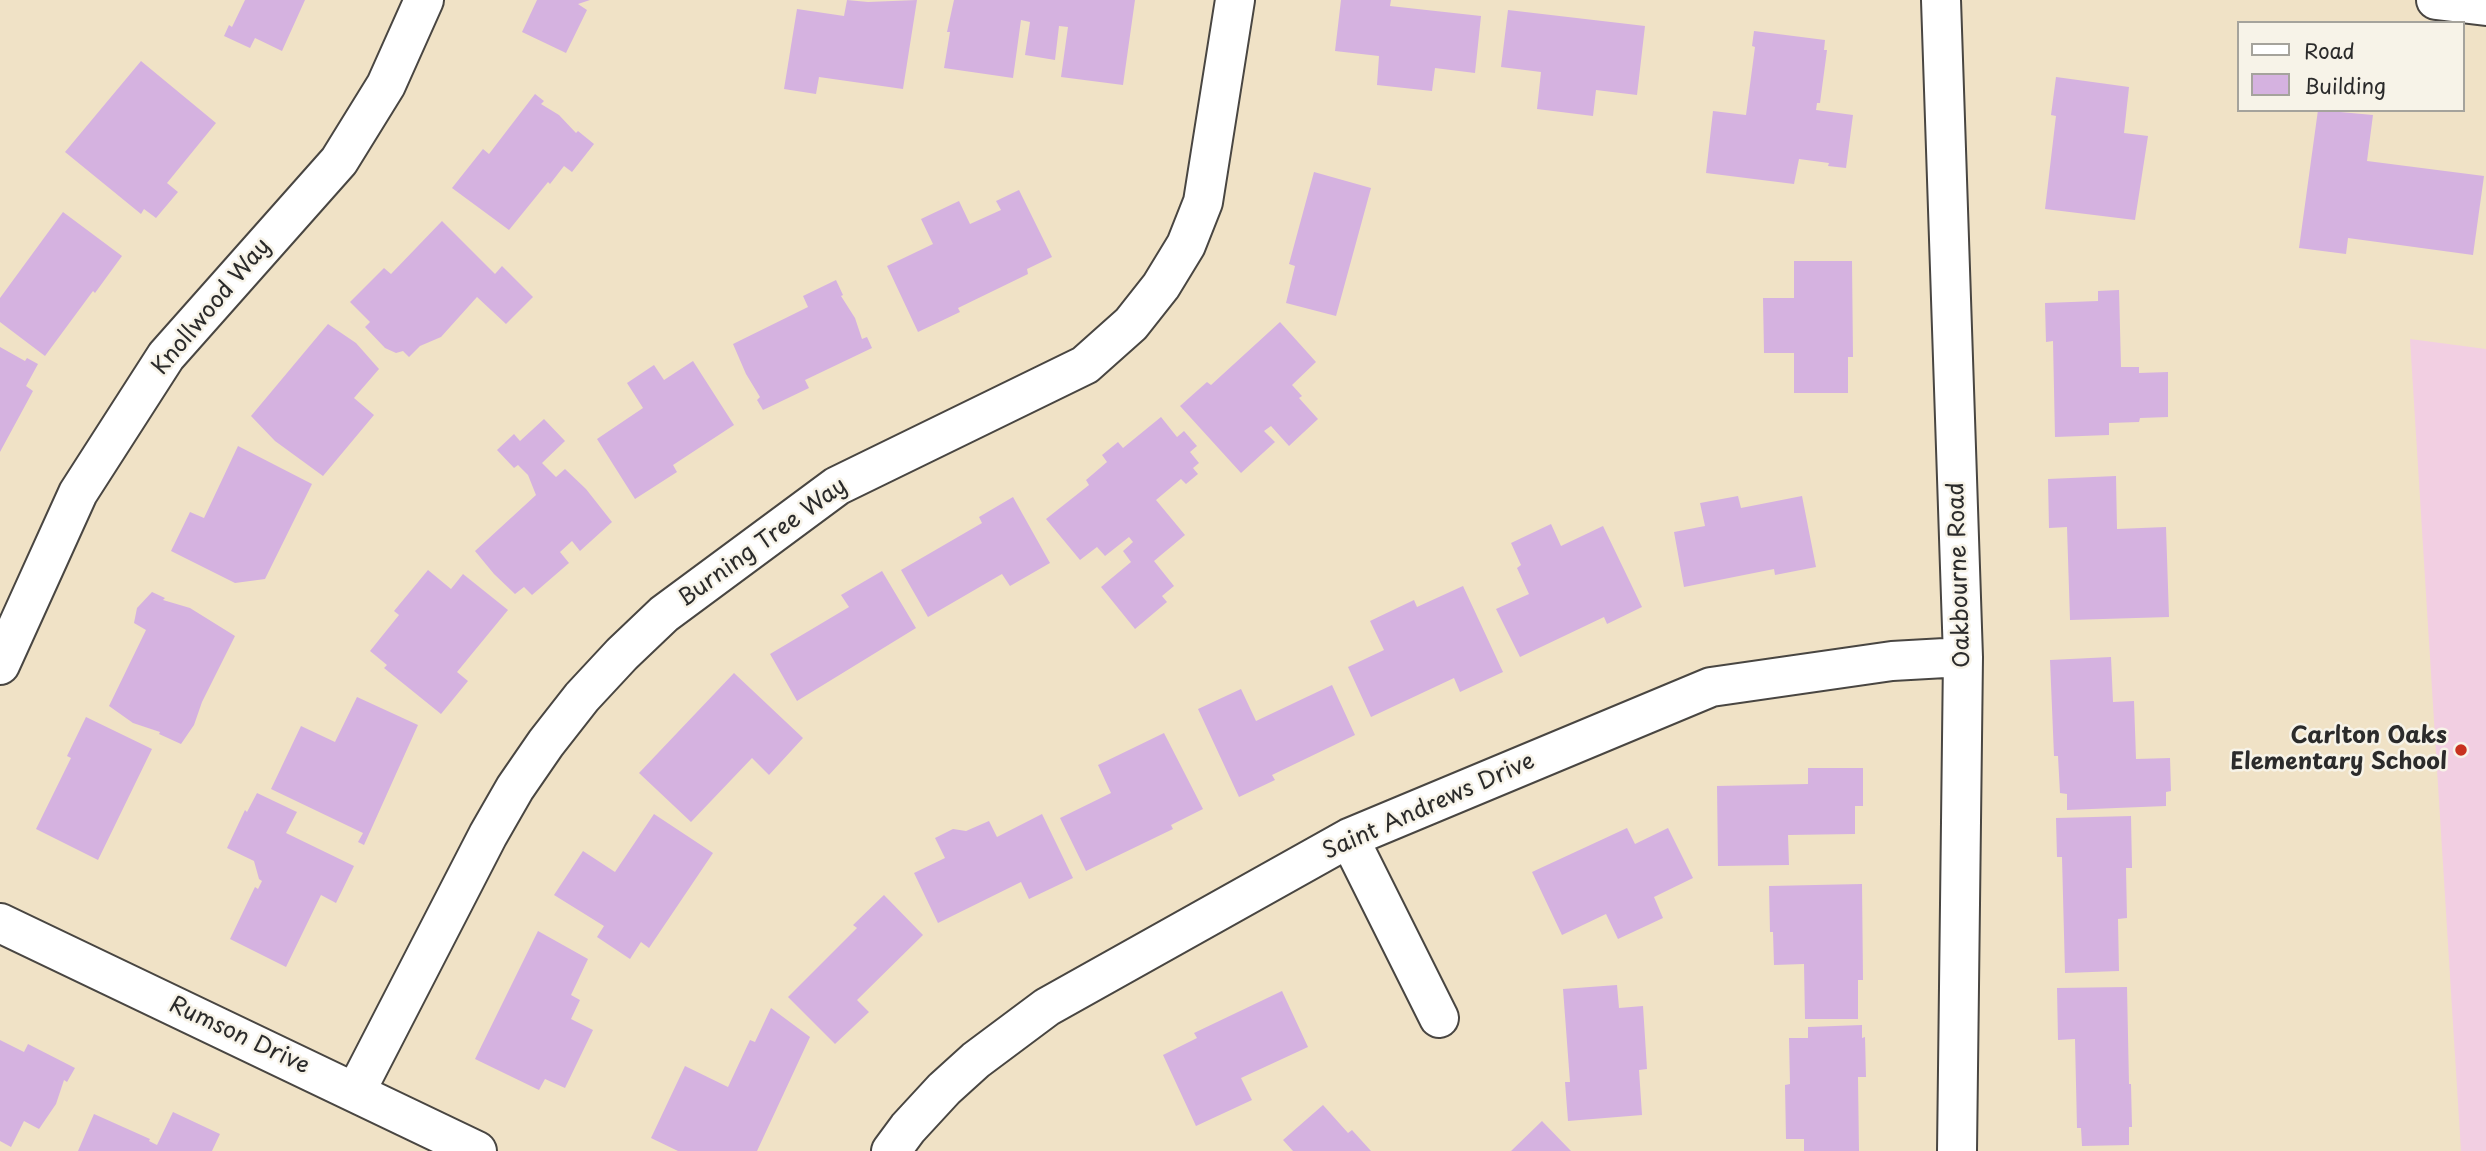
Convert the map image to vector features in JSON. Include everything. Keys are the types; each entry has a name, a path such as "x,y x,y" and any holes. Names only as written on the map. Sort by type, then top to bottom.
{"street":[{"name":"Knollwood Way","path":"0,665 78,493 166,356 339,161 386,85 424,0"},
{"name":"Burning Tree Way","path":"356,1091 515,788 545,743 582,697 622,654 664,614 837,486 1085,365 1131,324 1161,286 1186,245 1203,201 1235,0"},
{"name":"Oakbourne Road","path":"1941,0 1963,657 1957,1151"},
{"path":"2436,0 2486,6"},
{"name":"Saint Andrews Drive","path":"891,1151 908,1128 960,1074 1011,1032 1047,1007 1349,838 1711,687 1892,661 1963,657"},
{"path":"1349,838 1439,1018"},
{"name":"Rumson Drive","path":"0,923 477,1151"}],"shaded area":[{"name":"Carlton Oaks Elementary School","path":"2410,339 2486,349 2486,1151 2461,1151"}],"building":[{"path":"245,0 305,0 282,51 255,38 250,48 224,36 229,25 232,27"},
{"path":"537,0 590,0 578,4 587,10 566,53 522,32"},
{"path":"847,0 917,0 903,89 819,77 816,94 784,89 797,9 844,16"},
{"path":"954,0 1135,0 1123,85 1061,77 1068,27 1059,26 1055,60 1025,55 1030,22 1021,20 1013,78 944,68 950,32 947,32"},
{"path":"1341,0 1391,0 1390,6 1481,16 1475,73 1435,68 1432,91 1377,85 1379,56 1335,51"},
{"path":"1508,10 1645,26 1637,95 1596,90 1593,116 1537,109 1541,72 1501,67"},
{"path":"1754,31 1825,40 1824,50 1827,50 1820,103 1817,103 1816,110 1853,115 1846,168 1799,159 1794,184 1706,173 1713,111 1746,115 1755,47 1752,46"},
{"path":"141,61 216,123 167,183 178,192 156,218 144,209 141,214 65,152"},
{"path":"2056,77 2129,87 2124,133 2148,136 2135,220 2045,209 2056,116 2051,115"},
{"path":"535,94 544,101 541,104 594,144 572,172 564,166 550,184 548,182 509,230 452,188 483,149 489,154"},
{"path":"2318,112 2373,115 2367,161 2484,176 2473,255 2348,238 2346,254 2299,248"},
{"path":"1314,172 1371,188 1336,316 1286,303 1295,266 1289,264"},
{"path":"1019,190 1052,257 1027,269 1028,274 958,308 960,312 918,332 887,266 933,244 921,219 959,201 970,224 1001,210 996,201"},
{"path":"63,212 122,256 45,356 0,322 0,298"},
{"path":"442,221 495,274 502,266 533,297 506,324 477,297 441,337 420,346 409,357 403,351 396,353 385,348 365,327 370,322 350,302 384,268 391,274"},
{"path":"1794,261 1852,261 1853,357 1848,357 1848,393 1794,393 1794,353 1764,353 1763,298 1794,298"},
{"path":"836,280 862,339 867,337 872,348 805,380 809,388 763,410 757,400 760,397 733,344 808,307 803,296"},
{"path":"2119,290 2121,367 2139,367 2139,373 2168,372 2168,417 2109,423 2109,435 2055,437 2053,341 2046,342 2045,303 2098,301 2098,291"},
{"path":"1280,322 1316,362 1292,385 1302,396 1299,398 1318,419 1289,446 1271,426 1264,431 1275,442 1241,473 1180,406 1207,382 1211,385"},
{"path":"328,324 356,343 379,369 354,398 374,415 323,476 275,441 251,416"},
{"path":"0,347 25,361 27,358 38,364 26,386 33,391 0,452"},
{"path":"693,361 734,425 673,465 677,472 635,499 597,439 643,408 627,383 654,365 664,380"},
{"path":"1161,417 1177,437 1184,431 1197,446 1190,452 1199,463 1193,468 1198,474 1186,484 1181,479 1156,500 1185,535 1154,561 1174,586 1162,596 1167,602 1135,629 1101,587 1131,562 1123,551 1133,542 1129,537 1105,556 1097,547 1080,560 1046,519 1089,485 1086,480 1107,462 1102,455 1118,442 1123,448"},
{"path":"544,419 565,441 542,463 556,477 565,469 586,489 612,522 580,551 572,541 560,552 569,563 532,595 524,587 515,594 475,551 536,495 528,475 518,465 514,468 497,450 514,434 520,441"},
{"path":"238,446 312,484 265,579 235,583 171,551 190,512 204,518"},
{"path":"2116,476 2117,529 2166,527 2169,617 2070,620 2067,527 2049,528 2048,479"},
{"path":"1738,496 1741,508 1802,496 1816,567 1775,575 1774,569 1684,587 1674,532 1705,526 1700,503"},
{"path":"1013,497 1050,563 1010,586 1002,574 928,617 901,570 982,523 979,517"},
{"path":"1551,524 1561,546 1603,526 1642,607 1607,624 1604,617 1520,657 1496,609 1529,594 1517,568 1521,565 1511,543"},
{"path":"428,570 451,589 463,574 508,610 457,672 468,681 441,714 384,668 387,665 370,651 399,615 394,611"},
{"path":"882,571 916,628 797,701 770,654 849,607 841,595"},
{"path":"1463,586 1503,672 1460,692 1454,678 1371,717 1348,667 1384,650 1370,621 1414,600 1417,607"},
{"path":"152,592 165,598 163,600 190,608 235,636 202,702 194,725 181,744 159,734 160,732 133,723 109,706 146,630 134,623 137,608"},
{"path":"2111,657 2113,702 2134,701 2136,759 2170,758 2171,791 2166,792 2166,806 2067,810 2067,794 2060,793 2058,756 2054,756 2050,660"},
{"path":"734,673 803,738 769,775 752,758 691,822 639,773"},
{"path":"1332,685 1355,735 1272,775 1275,780 1239,797 1198,709 1241,689 1256,721"},
{"path":"357,697 418,725 364,845 358,842 363,833 271,789 301,726 335,742"},
{"path":"86,717 152,749 98,860 36,829 71,758 67,756"},
{"path":"1164,733 1203,809 1171,825 1173,829 1086,871 1060,818 1111,793 1098,765"},
{"path":"1808,768 1863,768 1863,806 1855,806 1855,834 1788,835 1789,865 1718,866 1717,786 1808,784"},
{"path":"257,793 297,812 286,833 354,866 336,903 321,895 286,967 230,939 255,887 258,889 262,881 254,861 227,848 245,810 247,812"},
{"path":"654,814 713,853 649,948 641,942 630,959 597,937 604,926 554,895 583,851 615,872"},
{"path":"1042,814 1073,878 1029,899 1021,882 938,923 914,873 945,858 935,838 953,829 966,831 989,821 997,837"},
{"path":"2131,816 2132,868 2126,868 2127,918 2118,919 2119,971 2065,973 2062,857 2057,857 2056,818"},
{"path":"1627,828 1635,844 1668,828 1693,878 1654,897 1663,918 1618,939 1606,914 1562,935 1532,872"},
{"path":"1862,884 1863,980 1858,980 1858,1019 1805,1019 1804,964 1774,965 1769,886"},
{"path":"884,895 923,935 857,1000 869,1012 835,1044 788,997 857,928 853,925"},
{"path":"538,931 588,959 571,995 580,1000 571,1019 593,1030 565,1088 545,1079 539,1090 475,1059"},
{"path":"1617,985 1619,1008 1643,1006 1647,1069 1639,1070 1642,1115 1568,1121 1565,1082 1570,1082 1563,989"},
{"path":"2127,987 2132,1127 2129,1127 2129,1145 2082,1146 2081,1128 2077,1128 2075,1039 2058,1040 2057,988"},
{"path":"1282,991 1308,1047 1241,1078 1252,1100 1196,1126 1163,1055 1197,1038 1194,1033"},
{"path":"771,1008 810,1037 757,1151 678,1151 651,1138 685,1066 728,1087 750,1040 755,1042"},
{"path":"1862,1025 1866,1077 1858,1077 1859,1151 1804,1151 1804,1139 1786,1139 1785,1085 1790,1084 1789,1038 1808,1038 1808,1027"},
{"path":"0,1040 24,1052 28,1044 75,1068 67,1082 64,1080 56,1104 39,1129 24,1121 11,1147 0,1141"},
{"path":"1323,1105 1348,1133 1352,1130 1371,1151 1293,1151 1283,1140"},
{"path":"173,1112 220,1134 212,1151 78,1151 94,1114 150,1139 149,1141 157,1145"},
{"path":"1542,1121 1571,1151 1511,1151"}],"place":[{"name":"Carlton Oaks Elementary School","path":"2461,750"}]}
